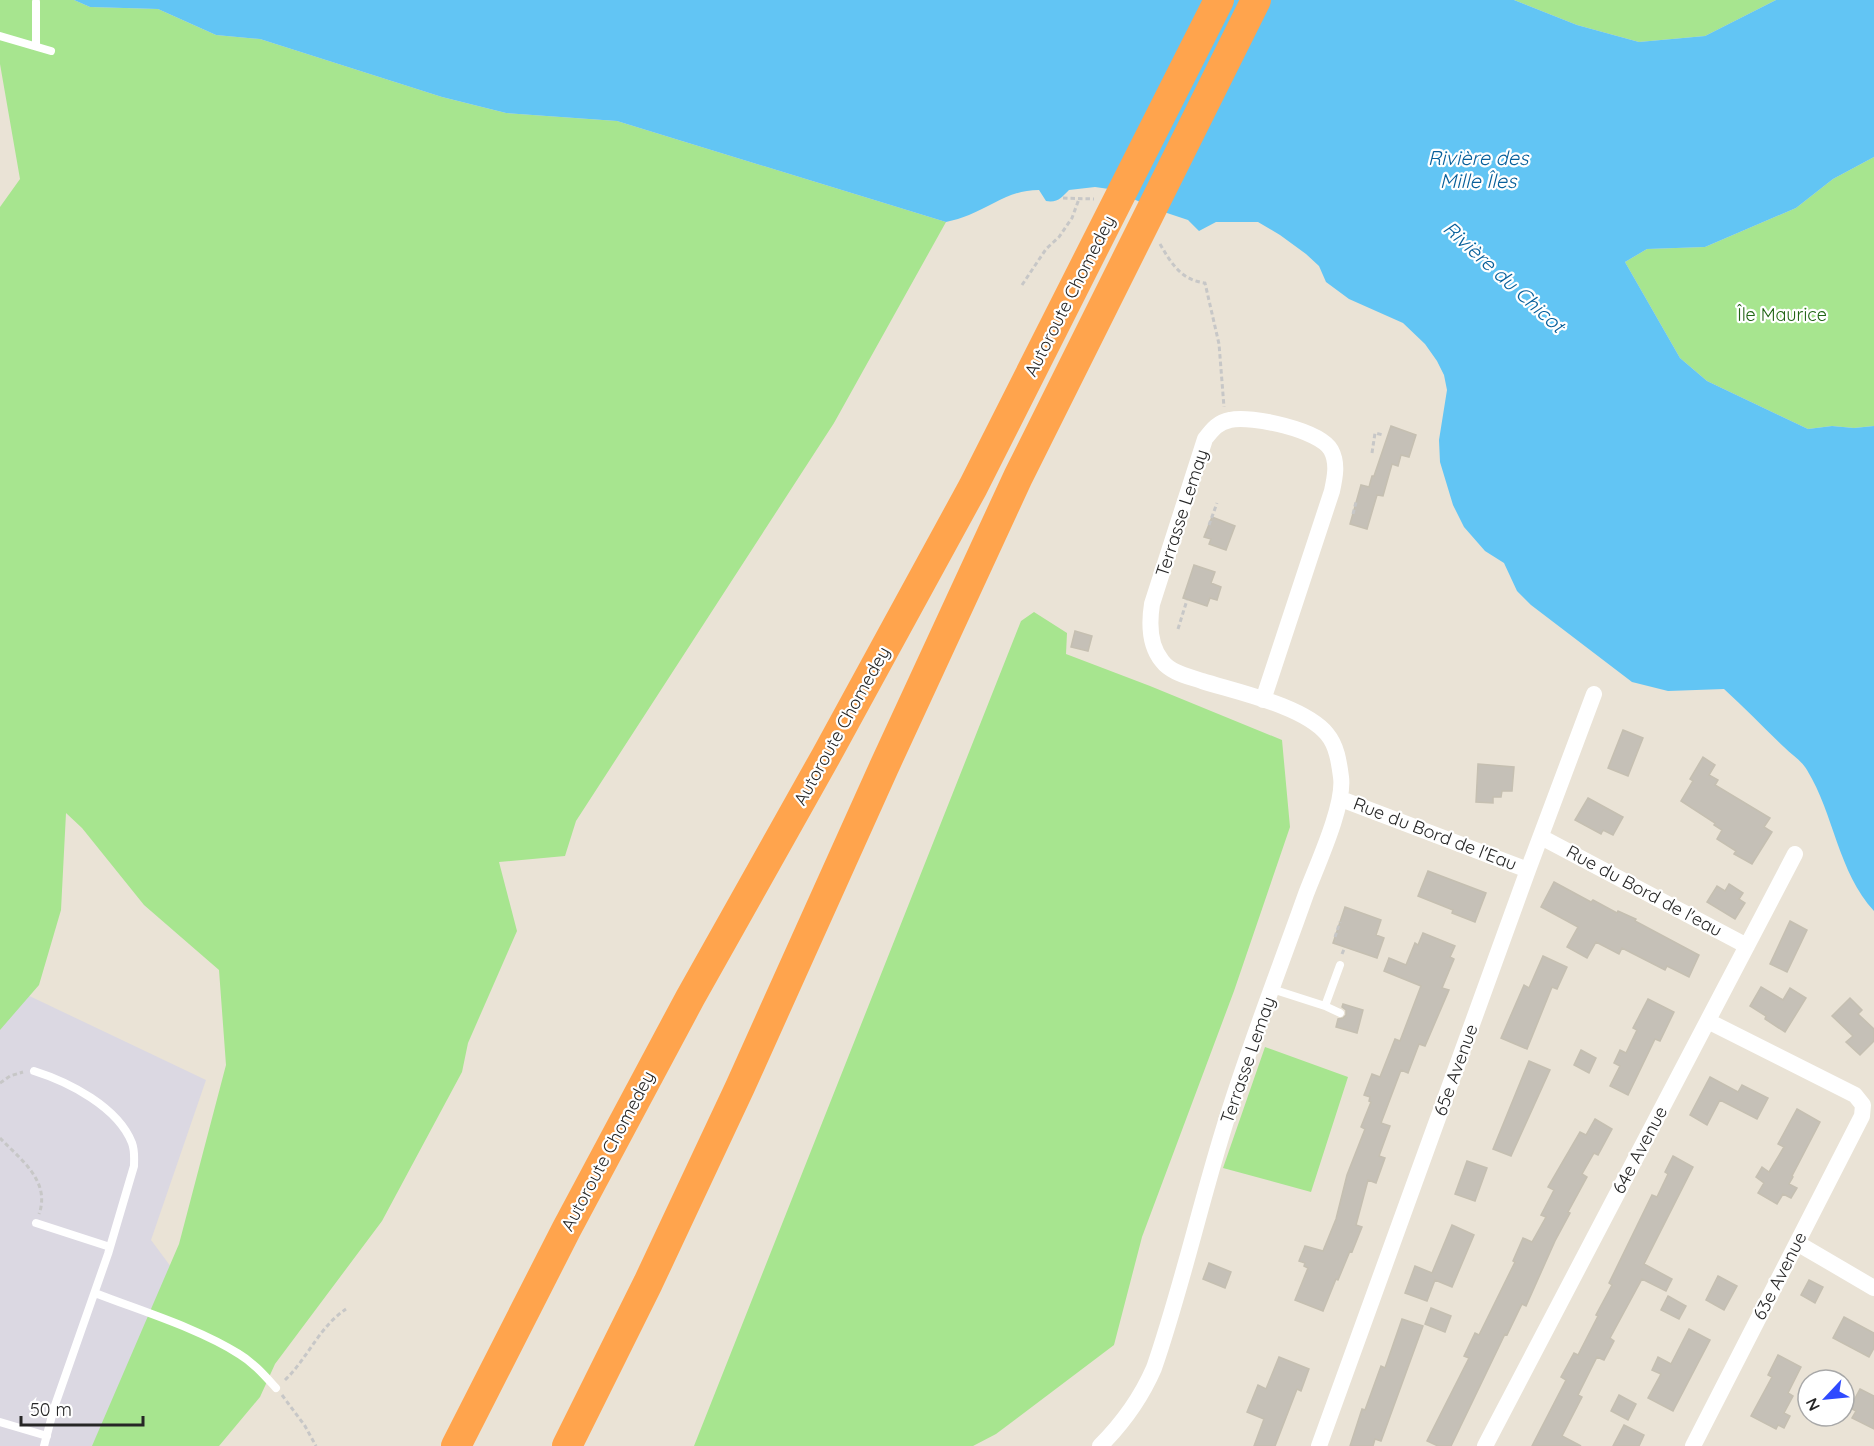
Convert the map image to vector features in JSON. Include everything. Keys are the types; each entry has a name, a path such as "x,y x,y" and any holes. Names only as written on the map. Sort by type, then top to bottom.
{"highway":[{"name":"Autoroute Chomedey","path":"456,1446 566,1230 690,998 973,487 1219,0"},
{"name":"Autoroute Chomedey","path":"567,1446 736,1096 1018,477 1256,0"}],"street":[{"name":"Terrasse Lemay","path":"1100,1446 1115,1431 1135,1403 1154,1368 1223,1129 1341,799 1342,784 1338,760 1328,735 1312,722 1263,700 1189,676 1168,666 1161,660 1156,650 1149,627 1152,604 1205,439 1220,423 1231,420 1264,422 1318,438 1330,447 1335,463 1332,491 1263,700"},
{"name":"65e Avenue","path":"1319,1446 1594,694"},
{"name":"Rue du Bord de l'Eau","path":"1341,799 1528,870"},
{"name":"Rue du Bord de l'eau","path":"1541,837 1747,946"},
{"name":"64e Avenue","path":"1485,1446 1795,854"},
{"name":"63e Avenue","path":"1693,1446 1862,1116 1863,1105 1855,1095 1708,1021"},
{"path":"1797,1243 1874,1288"}],"lane":[{"path":"36,2 36,46"},
{"path":"0,36 51,51"},
{"path":"1325,1006 1340,965"},
{"path":"1272,988 1340,1013"},
{"path":"34,1071 84,1093 106,1109 122,1126 132,1143 134,1153 134,1166 110,1247 54,1408 44,1446"},
{"path":"36,1223 110,1247"},
{"path":"94,1293 219,1343 248,1360 276,1388"},
{"path":"0,1422 47,1436"}],"path":[{"path":"1022,285 1046,249 1059,237 1072,218 1079,198"},
{"path":"1205,283 1219,344 1224,408"},
{"path":"1372,453 1376,433 1383,435"},
{"path":"1353,514 1356,502"},
{"path":"1209,525 1217,503"},
{"path":"1178,629 1187,600"},
{"path":"1335,937 1340,922"},
{"path":"0,1083 10,1076 34,1071"},
{"path":"0,1138 38,1178 42,1198 36,1223"},
{"path":"316,1446 305,1426 276,1388 296,1370 324,1328 346,1309"}],"shaded area":[{"path":"0,982 206,1080 151,1240 203,1310 164,1446 0,1446"}],"green space":[{"path":"0,0 74,0 90,7 158,9 216,35 260,39 442,97 506,113 617,121 946,222 834,423 576,821 565,856 499,862 517,931 468,1043 462,1072 382,1221 275,1364 260,1397 219,1446 92,1446 179,1244 226,1065 219,970 144,905 82,828 66,813 61,910 39,985 0,1030 0,207 20,179 0,64"},
{"path":"1514,0 1776,0 1705,36 1639,42 1577,25"},
{"name":"Île Maurice","path":"1874,157 1874,426 1854,428 1832,426 1808,429 1707,381 1680,358 1625,262 1647,249 1705,247 1796,208 1833,179"},
{"path":"1034,612 1067,633 1066,654 1282,740 1290,827 1234,991 1142,1237 1114,1345 996,1434 973,1446 694,1446 1021,621"},
{"path":"1265,1047 1348,1077 1311,1192 1223,1168"}],"water":[{"name":"Rivière des Mille Îles","path":"74,0 1514,0 1577,25 1639,42 1705,36 1776,0 1874,0 1874,157 1833,179 1796,208 1705,247 1647,249 1625,262 1680,358 1707,381 1808,429 1832,426 1854,428 1874,426 1874,911 1852,879 1824,805 1805,766 1724,689 1668,691 1632,682 1531,605 1517,591 1504,563 1485,551 1464,527 1453,505 1440,462 1439,440 1447,390 1444,375 1437,361 1425,344 1403,323 1349,299 1326,282 1319,266 1306,254 1258,222 1216,222 1199,231 1188,220 1109,189 1095,187 1069,190 1054,201 1046,201 1039,190 1019,192 966,216 946,222 617,121 506,113 442,97 260,39 216,35 158,9 90,7"}],"building":[{"path":"1391,426 1416,435 1409,457 1401,455 1398,466 1392,464 1383,496 1377,495 1367,529 1350,524 1361,485 1369,487"},
{"path":"1212,517 1235,526 1226,550 1209,544 1211,539 1204,537"},
{"path":"1194,565 1215,572 1211,583 1221,587 1217,600 1210,598 1207,606 1183,598"},
{"path":"1075,631 1092,636 1088,651 1071,647"},
{"path":"1623,730 1643,738 1628,776 1608,768"},
{"path":"1703,757 1715,765 1709,775 1718,780 1715,785 1770,818 1764,827 1772,832 1752,864 1734,854 1736,851 1717,839 1722,830 1714,825 1715,823 1681,801"},
{"path":"1478,764 1514,767 1512,791 1502,791 1501,797 1493,797 1493,803 1476,802"},
{"path":"1588,798 1623,817 1613,835 1603,830 1601,834 1575,820"},
{"path":"1428,871 1486,893 1475,922 1418,896"},
{"path":"1554,882 1591,902 1593,900 1617,913 1618,911 1636,919 1635,921 1699,955 1689,977 1667,966 1665,970 1622,948 1619,954 1596,942 1587,958 1567,947 1578,927 1541,907"},
{"path":"1729,884 1743,893 1739,899 1745,903 1735,919 1707,902 1717,886 1725,891"},
{"path":"1345,907 1381,920 1376,935 1384,938 1377,958 1333,943"},
{"path":"1790,921 1807,930 1787,972 1770,964"},
{"path":"1423,933 1455,946 1450,957 1454,959 1442,988 1449,990 1425,1046 1419,1044 1408,1073 1401,1070 1381,1123 1390,1126 1379,1156 1385,1158 1376,1183 1368,1180 1356,1225 1362,1227 1323,1311 1295,1300 1308,1268 1304,1266 1305,1263 1299,1261 1305,1246 1323,1251 1336,1219 1347,1175 1365,1129 1361,1127 1371,1102 1370,1097 1364,1095 1372,1074 1380,1077 1395,1039 1400,1041 1421,986 1384,971 1389,958 1406,965 1415,943 1418,945"},
{"path":"1543,956 1567,967 1557,989 1552,987 1527,1049 1501,1038 1524,985 1529,988"},
{"path":"1761,987 1783,1000 1790,988 1806,998 1785,1032 1750,1006"},
{"path":"1850,998 1862,1010 1858,1014 1874,1029 1874,1041 1860,1055 1846,1042 1853,1036 1832,1016"},
{"path":"1648,999 1674,1012 1660,1041 1655,1039 1628,1095 1610,1086 1620,1066 1614,1063 1620,1050 1626,1053 1637,1030 1633,1028"},
{"path":"1343,1004 1363,1010 1357,1033 1336,1027 1338,1019 1346,1015"},
{"path":"1581,1050 1596,1058 1589,1073 1574,1065"},
{"path":"1529,1061 1550,1070 1511,1156 1493,1149"},
{"path":"1710,1077 1738,1092 1742,1085 1768,1098 1757,1119 1720,1100 1707,1125 1690,1115"},
{"path":"1797,1109 1820,1122 1789,1184 1797,1188 1791,1198 1783,1194 1777,1204 1758,1193 1764,1183 1756,1177 1762,1167 1769,1172 1784,1147 1778,1144"},
{"path":"1595,1119 1612,1129 1598,1155 1594,1153 1582,1174 1587,1177 1568,1212 1570,1213 1526,1306 1522,1304 1507,1335 1505,1334 1451,1446 1438,1446 1427,1441 1469,1358 1464,1356 1475,1333 1479,1335 1515,1262 1513,1261 1523,1238 1532,1242 1546,1217 1541,1215 1554,1190 1548,1187 1580,1132 1586,1135"},
{"path":"1673,1156 1693,1167 1644,1264 1672,1279 1666,1291 1642,1279 1610,1338 1614,1341 1604,1360 1597,1357 1578,1395 1582,1397 1562,1436 1581,1446 1532,1446 1566,1380 1561,1377 1574,1353 1578,1355 1598,1316 1596,1315 1612,1285 1609,1283 1652,1195 1657,1197 1668,1174 1665,1172"},
{"path":"1467,1161 1487,1168 1475,1201 1455,1194"},
{"path":"1452,1225 1474,1235 1452,1287 1435,1280 1427,1301 1405,1293 1415,1266 1432,1273"},
{"path":"1209,1263 1231,1272 1225,1288 1203,1279"},
{"path":"1718,1276 1737,1286 1724,1310 1706,1300"},
{"path":"1809,1280 1823,1287 1815,1303 1801,1295"},
{"path":"1668,1296 1686,1306 1679,1319 1661,1310"},
{"path":"1431,1308 1451,1316 1445,1332 1425,1324"},
{"path":"1844,1317 1874,1333 1874,1348 1869,1357 1833,1338"},
{"path":"1402,1319 1423,1326 1381,1441 1375,1439 1373,1446 1350,1446 1362,1409 1365,1410 1381,1366 1385,1368"},
{"path":"1689,1329 1710,1340 1673,1411 1648,1398 1661,1374 1652,1370 1658,1357 1671,1364"},
{"path":"1778,1355 1801,1367 1796,1368 1796,1377 1788,1393 1793,1396 1784,1413 1790,1416 1784,1428 1778,1425 1776,1429 1751,1416 1772,1377 1768,1375"},
{"path":"1279,1357 1309,1369 1301,1391 1297,1389 1275,1446 1254,1446 1264,1419 1247,1412 1258,1385 1266,1389"},
{"path":"1860,1389 1874,1396 1874,1429 1856,1420 1856,1397"},
{"path":"1619,1395 1636,1404 1628,1420 1611,1411"},
{"path":"1624,1425 1644,1435 1639,1446 1613,1446"}],"water label":[{"name":"Rivière du Chicot","path":"1504,277"}]}
